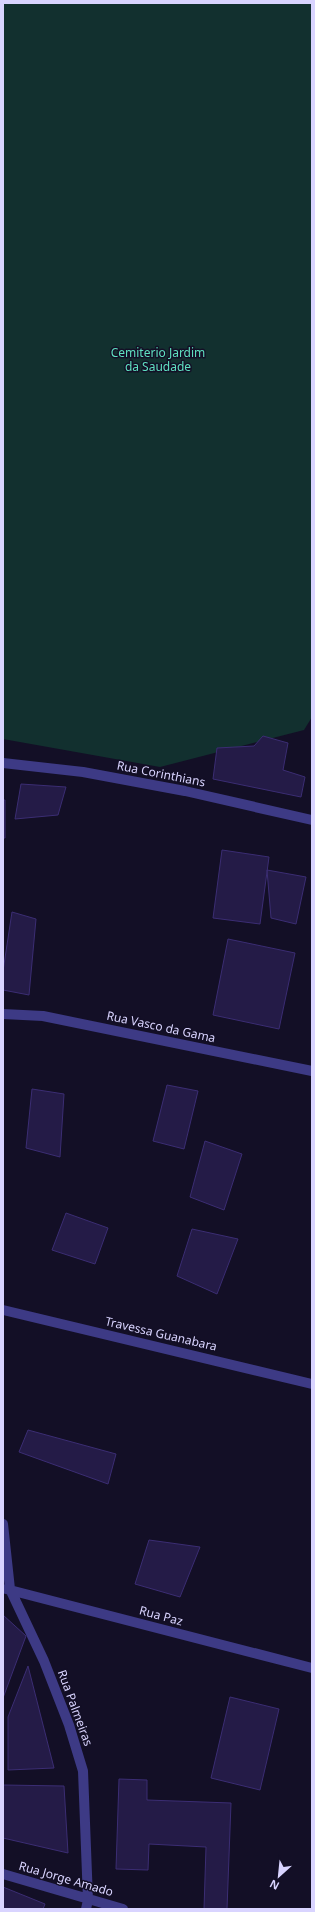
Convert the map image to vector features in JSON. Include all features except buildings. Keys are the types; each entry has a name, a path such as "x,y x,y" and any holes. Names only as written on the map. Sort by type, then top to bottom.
{"street":[{"name":"Rua Corinthians","path":"3,763 83,772 185,791 312,820"},
{"name":"Rua Vasco da Gama","path":"3,1014 43,1016 312,1071"},
{"name":"Travessa Guanabara","path":"3,1310 312,1384"},
{"name":"Rua Palmeiras","path":"3,1524 6,1589 46,1668 69,1725 83,1771 87,1905"},
{"name":"Rua Paz","path":"6,1589 312,1668"},
{"name":"Rua Jorge Amado","path":"3,1874 87,1905 123,1909"}],"green space":[{"name":"Cemiterio Jardim da Saudade","path":"3,3 312,3 312,717 304,730 160,767 3,739"}]}
